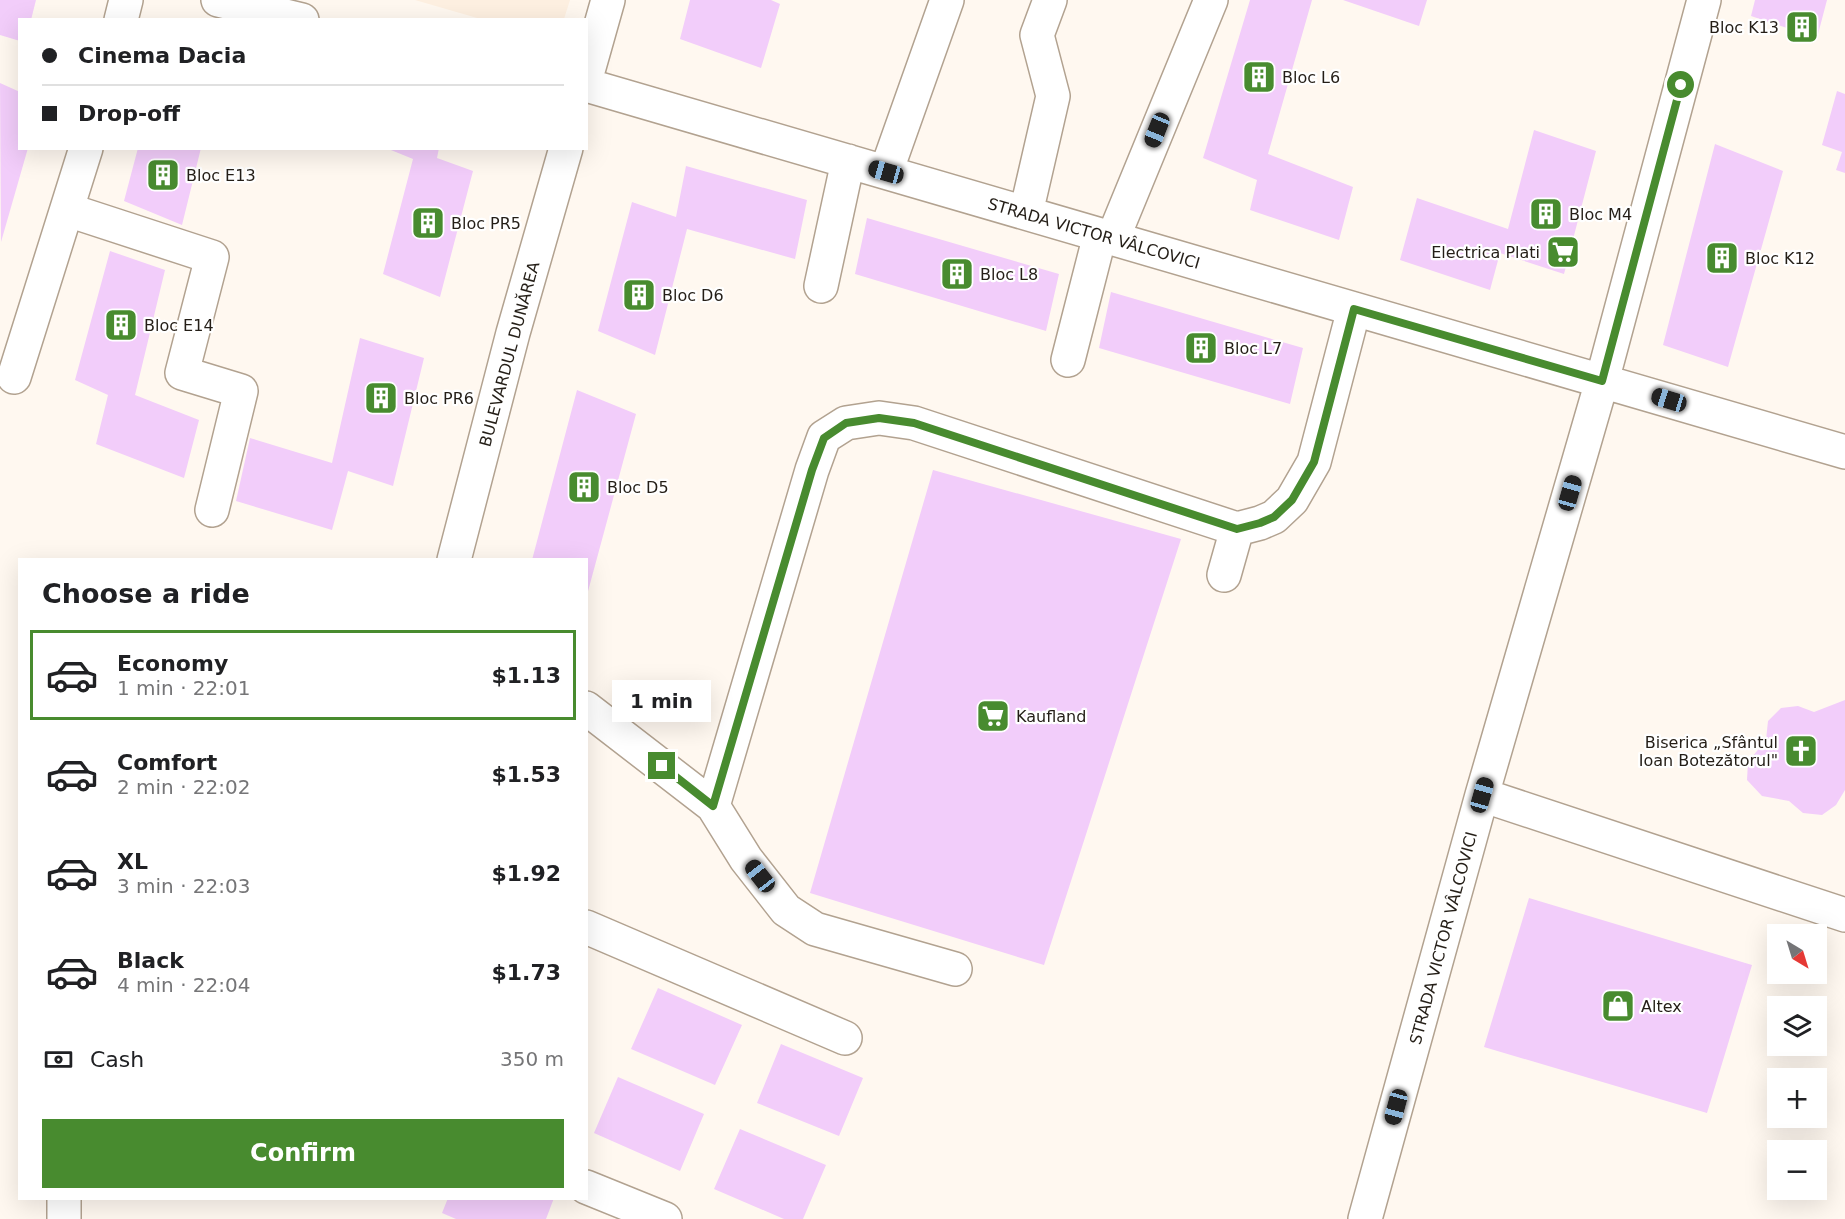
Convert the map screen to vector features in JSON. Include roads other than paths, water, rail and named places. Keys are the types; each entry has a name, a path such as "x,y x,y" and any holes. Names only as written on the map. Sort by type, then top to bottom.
{"street":[{"path":"122,18 126,0"},
{"path":"218,0 294,18"},
{"path":"588,71 608,0"},
{"path":"886,172 947,0"},
{"path":"1026,213 1053,96 1037,35 1050,0"},
{"path":"1068,360 1107,237 1211,0"},
{"name":"STRADA VICTOR VÂLCOVICI","path":"1365,1219 1482,795 1602,381 1704,0"},
{"name":"STRADA VICTOR VÂLCOVICI","path":"588,86 1845,452"},
{"path":"14,377 85,150"},
{"name":"BULEVARDUL DUNĂREA","path":"455,558 510,344 565,150"},
{"path":"821,286 848,161"},
{"path":"68,210 212,258 182,373 241,391 212,510"},
{"path":"713,806 824,438 846,423 879,418 914,423 1237,529 1274,517 1292,500 1314,462 1354,309"},
{"path":"1224,575 1237,529"},
{"path":"588,710 713,806 746,859 786,910 815,929 955,969"},
{"path":"1482,795 1845,915"},
{"path":"588,928 845,1038"},
{"path":"588,1188 665,1219"},
{"path":"64,1200 64,1219"}],"place":[{"name":"Bloc K13","path":"1802,27"},
{"name":"Bloc L6","path":"1259,77"},
{"name":"Bloc E13","path":"163,175"},
{"name":"Bloc M4","path":"1546,214"},
{"name":"Bloc PR5","path":"428,223"},
{"name":"Electrica Plati","path":"1563,252"},
{"name":"Bloc K12","path":"1722,258"},
{"name":"Bloc L8","path":"957,274"},
{"name":"Bloc D6","path":"639,295"},
{"name":"Bloc E14","path":"121,325"},
{"name":"Bloc L7","path":"1201,348"},
{"name":"Bloc PR6","path":"381,398"},
{"name":"Bloc D5","path":"584,487"},
{"name":"Kaufland","path":"993,716"},
{"name":"Biserica „Sfântul Ioan Botezătorul\"","path":"1801,751"},
{"name":"Altex","path":"1618,1006"}]}
